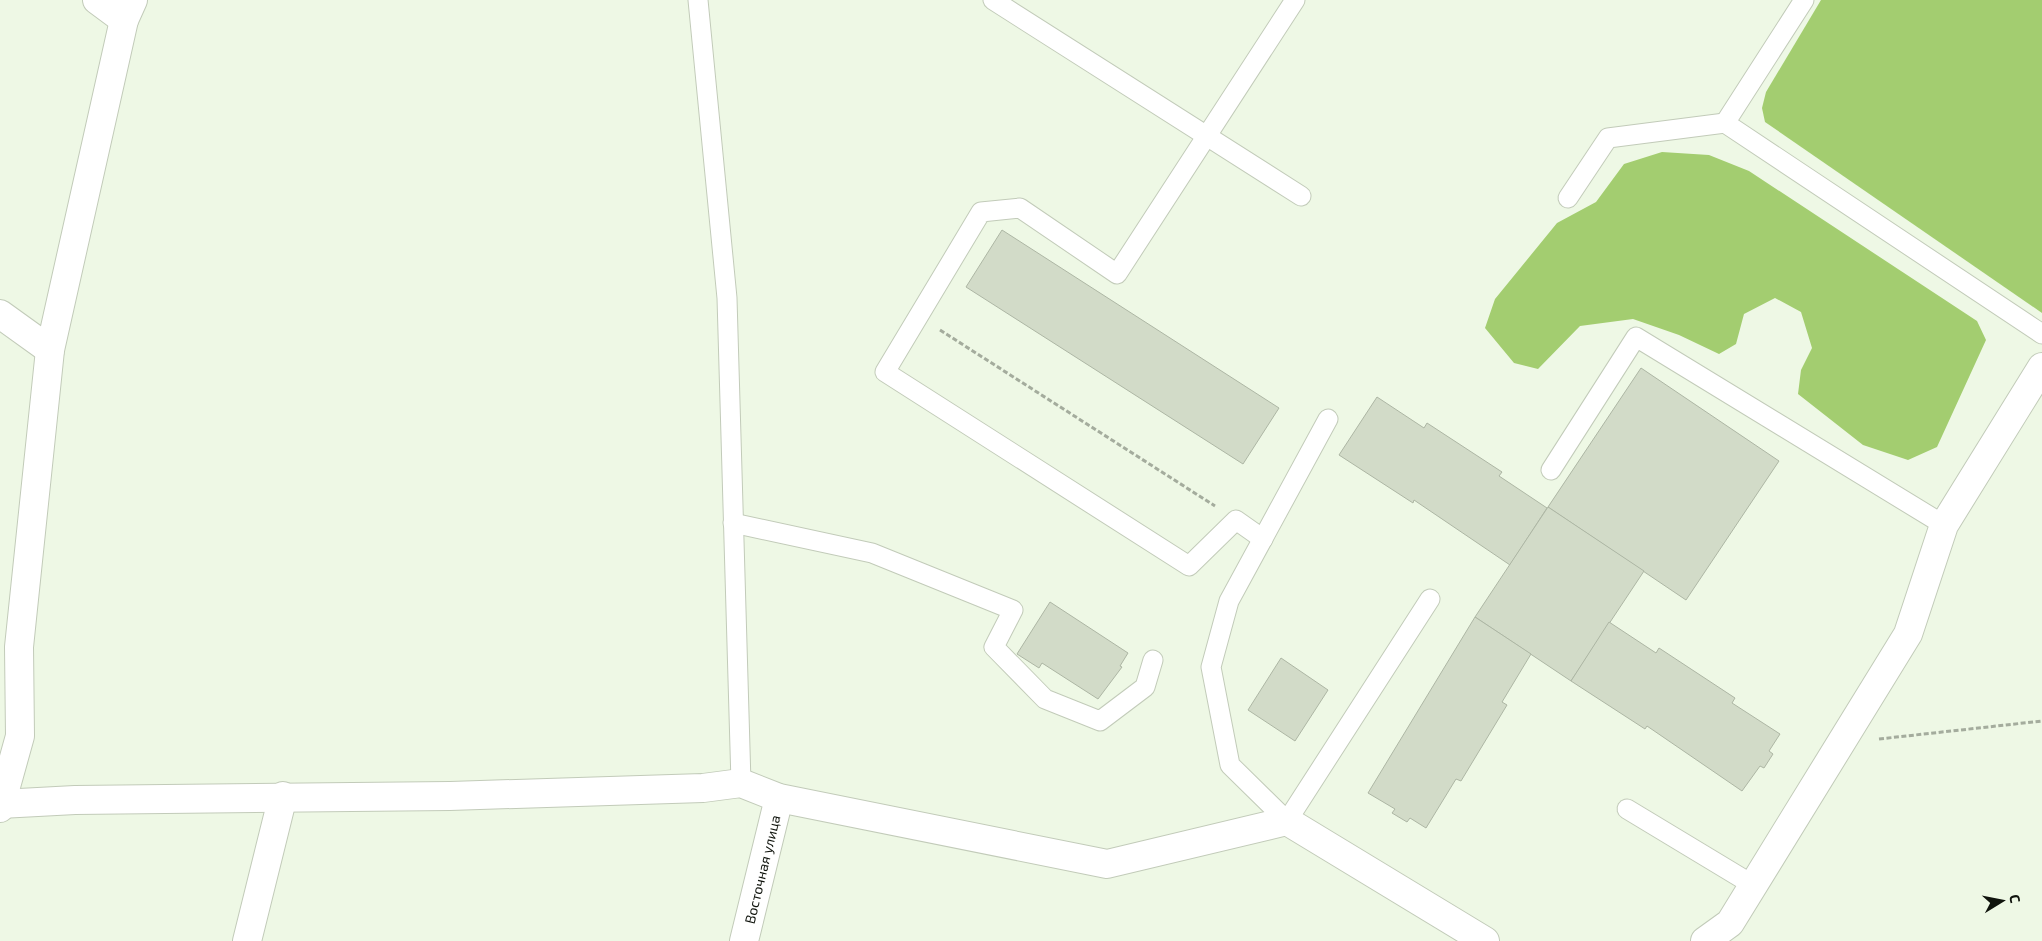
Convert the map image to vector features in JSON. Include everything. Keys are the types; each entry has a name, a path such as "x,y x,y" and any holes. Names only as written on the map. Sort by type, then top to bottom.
{"street":[{"path":"97,0 128,10 50,350 19,648 20,736 1,806 75,800 460,795 704,788 741,783 779,798 1107,864 1287,821 1485,941"},
{"path":"0,314 50,350"},
{"path":"1705,941 1730,923 1908,634 1944,525 2042,367"},
{"path":"247,941 283,796"},
{"name":"Восточная улица","path":"744,941 779,798"}],"lane":[{"path":"698,0 727,298 741,783"},
{"path":"994,0 1301,196"},
{"path":"1263,539 1236,520 1189,566 885,372 981,212 1020,208 1117,274 1294,0"},
{"path":"1725,123 1804,0"},
{"path":"1568,198 1608,138 1725,123 2042,334"},
{"path":"1551,470 1636,337 1944,525"},
{"path":"1328,419 1229,601 1211,667 1230,765 1287,821 1430,598"},
{"path":"734,523 872,553 1013,610 994,647 1045,699 1100,721 1145,686 1153,660"},
{"path":"1627,809 1753,885"}],"path":[{"path":"919,317 1236,520"},
{"path":"1841,743 2042,721"}],"green space":[{"path":"1821,0 2042,0 2042,313 1765,122 1762,108 1766,92"},
{"path":"1662,152 1709,155 1749,171 1977,321 1986,340 1937,447 1908,460 1863,445 1798,394 1801,370 1812,348 1801,312 1775,298 1744,314 1736,344 1719,354 1679,335 1633,319 1580,326 1538,369 1514,363 1485,328 1495,299 1557,223 1596,202 1624,164"}],"building":[{"path":"1002,230 1279,408 1243,464 966,287"},
{"path":"1641,368 1779,461 1686,600 1548,507"},
{"path":"1377,397 1424,428 1427,423 1502,472 1499,476 1547,508 1510,565 1414,500 1413,503 1339,455"},
{"path":"1548,507 1644,571 1571,681 1475,617"},
{"path":"1050,602 1128,653 1120,666 1122,667 1098,699 1042,663 1039,668 1017,654"},
{"path":"1475,617 1531,654 1502,702 1507,705 1461,781 1456,779 1426,828 1410,818 1407,822 1392,813 1395,809 1368,793"},
{"path":"1609,622 1656,653 1659,648 1735,698 1732,703 1780,734 1769,751 1773,754 1764,768 1760,766 1742,791 1647,726 1645,729 1571,681"},
{"path":"1281,658 1328,690 1295,741 1248,710"}]}
